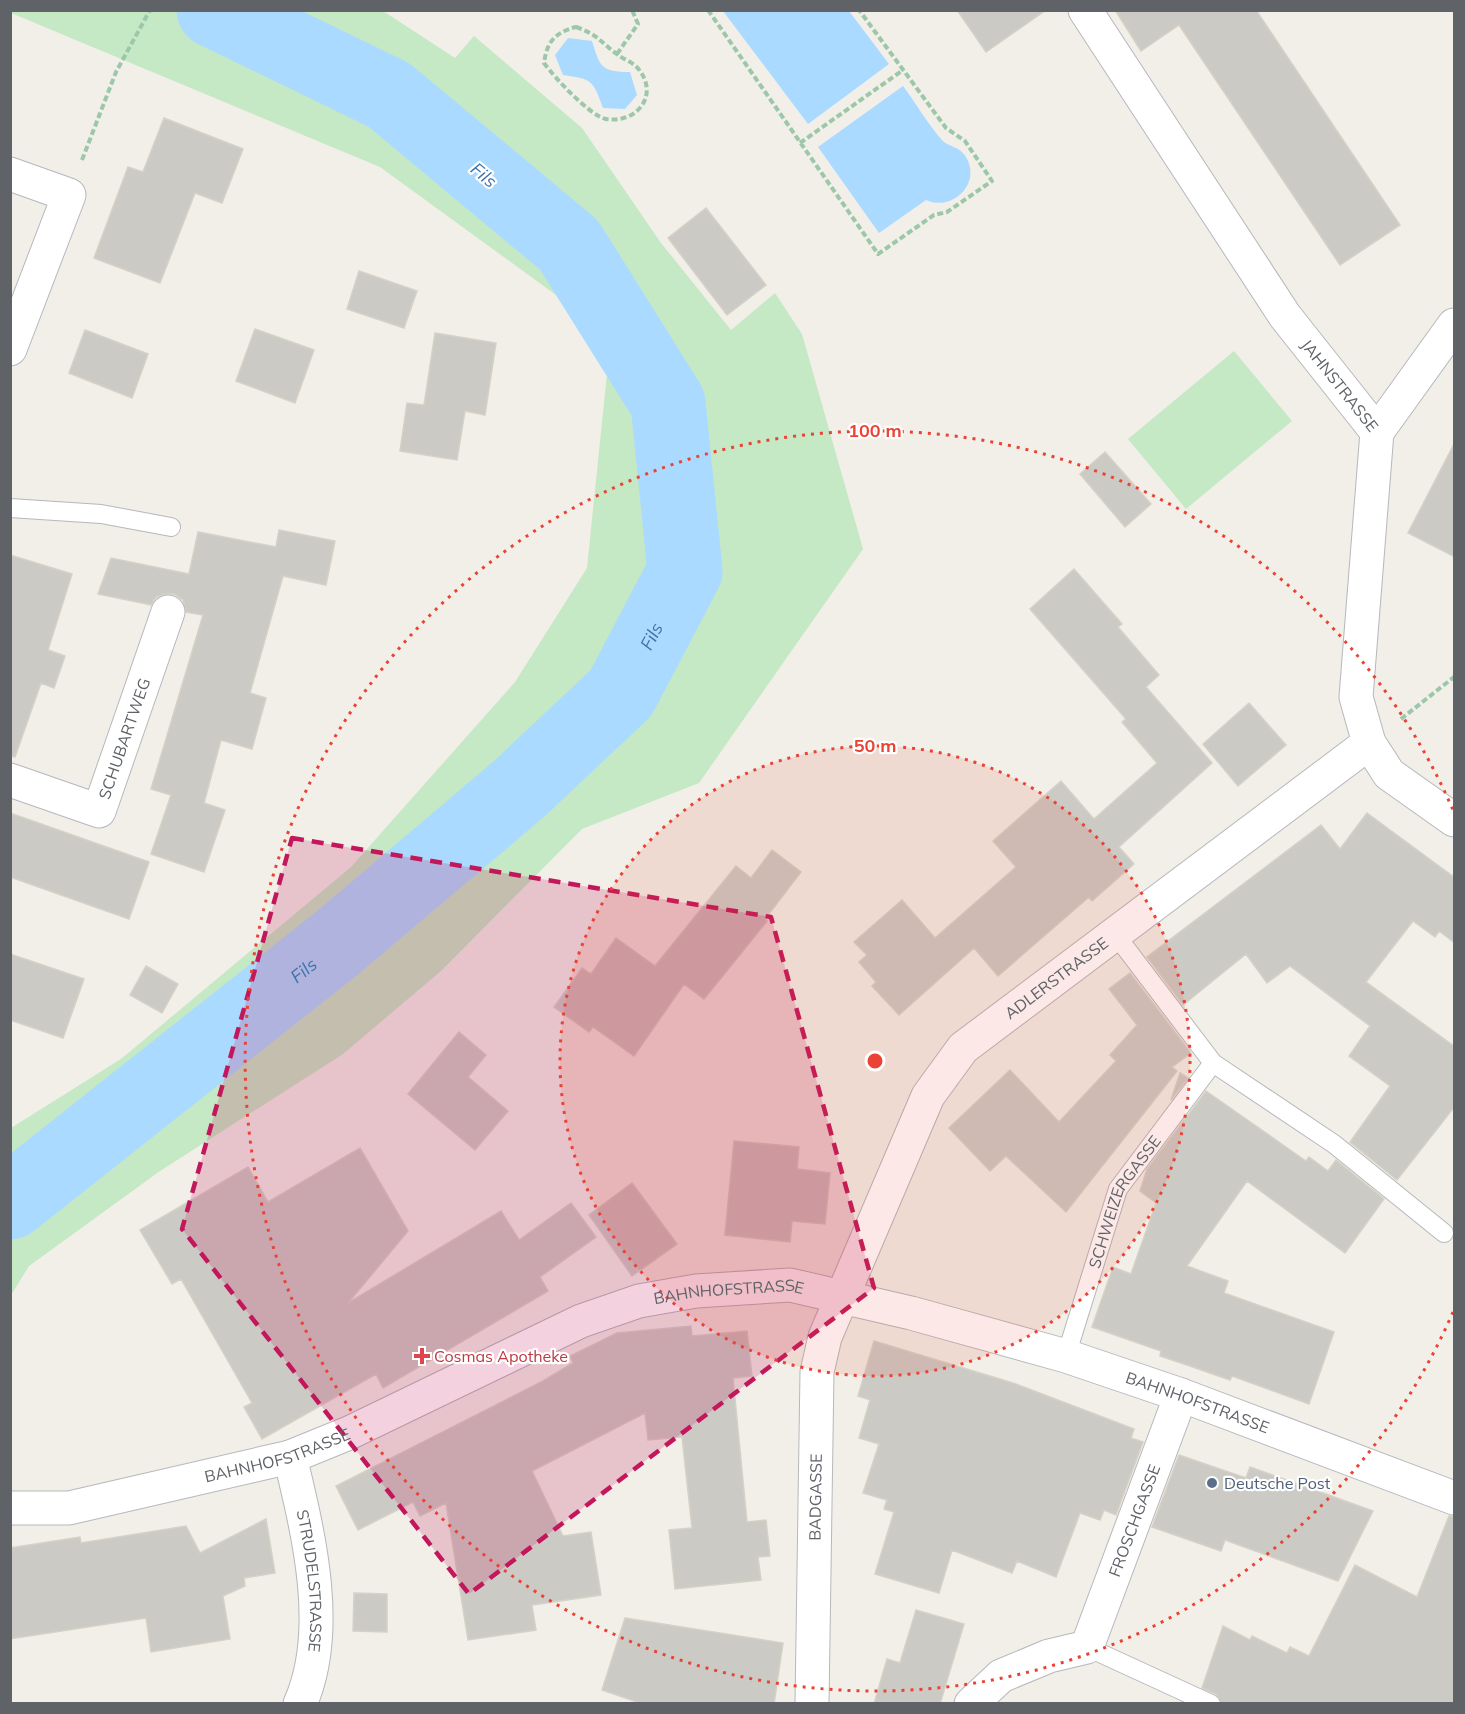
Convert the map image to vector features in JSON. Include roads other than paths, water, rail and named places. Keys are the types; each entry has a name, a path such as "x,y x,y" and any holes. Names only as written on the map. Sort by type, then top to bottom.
{"street":[{"name":"JAHNSTRASSE","path":"1085,10 1285,316 1377,432 1356,697 1369,744 1389,774 1455,820"},
{"path":"10,174 69,195 10,349"},
{"path":"1377,432 1455,325"},
{"name":"SCHUBARTWEG","path":"10,780 99,812 168,612"},
{"name":"ADLERSTRASSE","path":"844,1296 928,1096 963,1048 1369,744"},
{"name":"BAHNHOFSTRASSE","path":"10,1508 69,1508 290,1457 349,1433 581,1321 639,1300 718,1289 790,1285 844,1296 1066,1356 1181,1395 1455,1498"},
{"name":"BADGASSE","path":"812,1704 817,1372 825,1337 844,1296"},
{"name":"FROSCHGASSE","path":"1087,1647 1181,1395"},
{"name":"STRUDELSTRASSE","path":"290,1457 308,1531 317,1609 312,1658 300,1704"},
{"path":"971,1704 1001,1676 1049,1656 1087,1647"}],"lane":[{"path":"10,508 101,514 171,527"},
{"path":"1115,934 1213,1063 1334,1143 1444,1233"},
{"name":"SCHWEIZERGASSE","path":"1066,1356 1118,1189 1213,1063"},
{"path":"1087,1647 1211,1704"}],"water":[{"path":"723,11 849,11 889,64 808,124"},
{"path":"568,38 592,41 597,57 603,66 613,71 630,72 637,95 625,109 603,108 590,82 563,75 555,55"},
{"path":"903,86 941,139 966,157 970,167 970,177 962,193 954,199 936,203 926,200 879,233 818,147"}],"waterway":[{"name":"Fils","path":"10,1202 336,944 519,789 621,693 685,571 668,403 569,245 389,95 214,10"}],"place":[{"name":"Cosmas Apotheke","path":"422,1356"},
{"name":"Deutsche Post","path":"1212,1483"}]}
